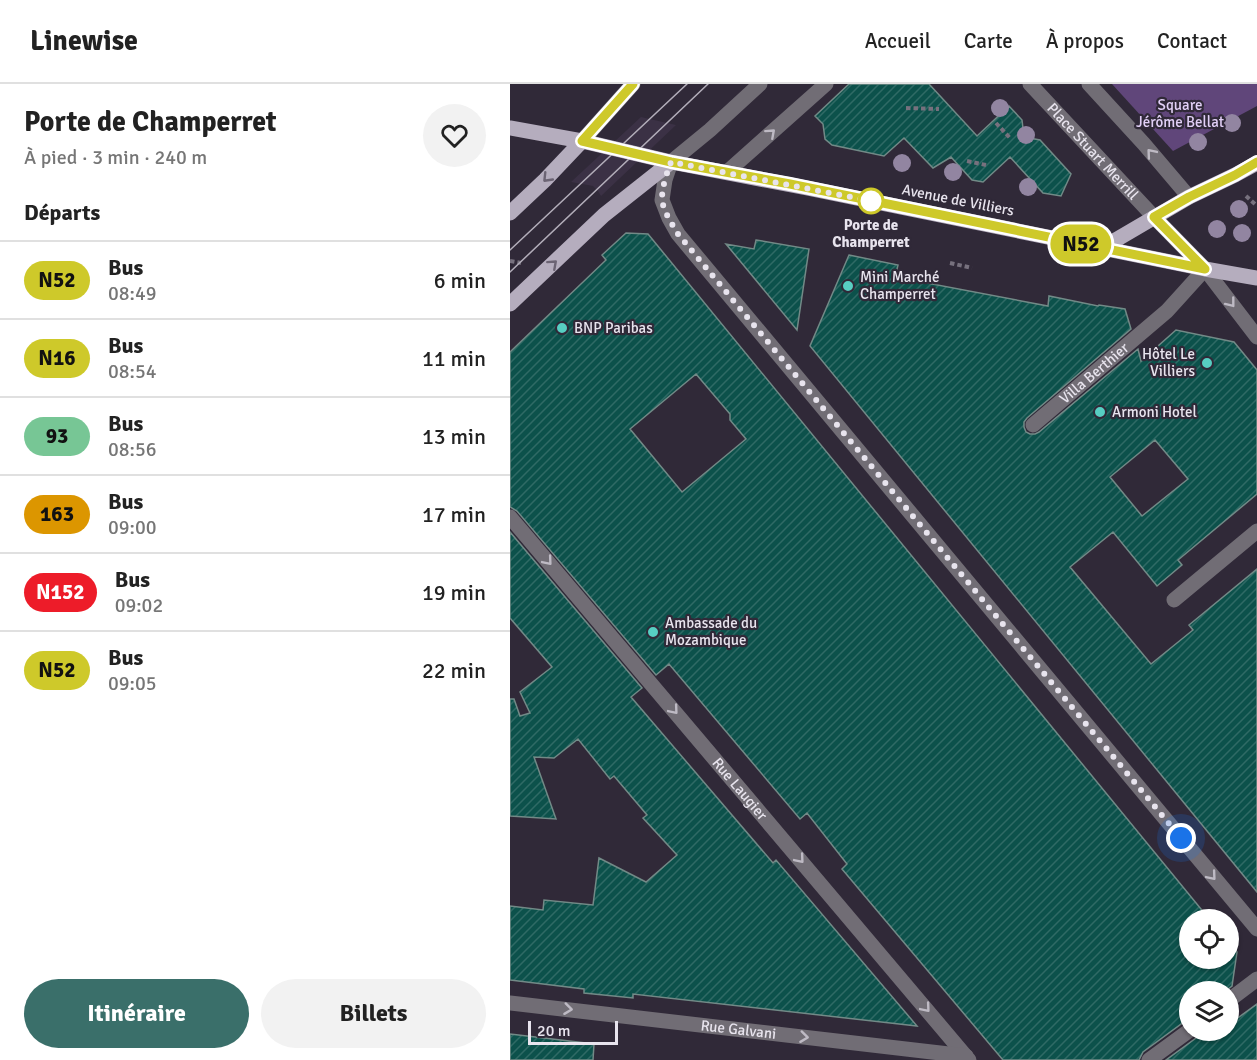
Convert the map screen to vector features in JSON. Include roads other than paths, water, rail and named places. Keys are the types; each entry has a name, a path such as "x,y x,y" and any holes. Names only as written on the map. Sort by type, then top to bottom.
{"main road":[{"name":"Avenue de Villiers","path":"510,128 1257,278"},
{"path":"510,213 582,141"},
{"path":"510,304 604,215 671,162"},
{"path":"1102,248 1189,197 1257,163"}],"street":[{"path":"582,141 633,84"},
{"path":"760,84 671,162 662,200 678,234 1257,929"},
{"path":"728,172 826,84"},
{"name":"Place Stuart Merrill","path":"1030,84 1205,269 1257,337"},
{"path":"1089,84 1189,197"},
{"name":"Villa Berthier","path":"1033,425 1167,310 1205,269"},
{"name":"Rue Laugier","path":"510,517 968,1058"},
{"path":"1174,600 1257,531"},
{"path":"1239,993 1257,979"},
{"name":"Rue Galvani","path":"510,1003 968,1058"},
{"path":"1149,1060 1179,1038"}],"tram line":[{"path":"510,250 687,84"},
{"path":"510,272 708,84"}],"place":[{"name":"Porte de Champerret","path":"871,201"},
{"name":"Mini Marché Champerret","path":"848,286"},
{"name":"BNP Paribas","path":"562,328"},
{"name":"Hôtel Le Villiers","path":"1207,363"},
{"name":"Armoni Hotel","path":"1100,412"},
{"name":"Ambassade du Mozambique","path":"653,632"}],"park label":[{"name":"Square Jérôme Bellat","path":"1180,114"}]}
